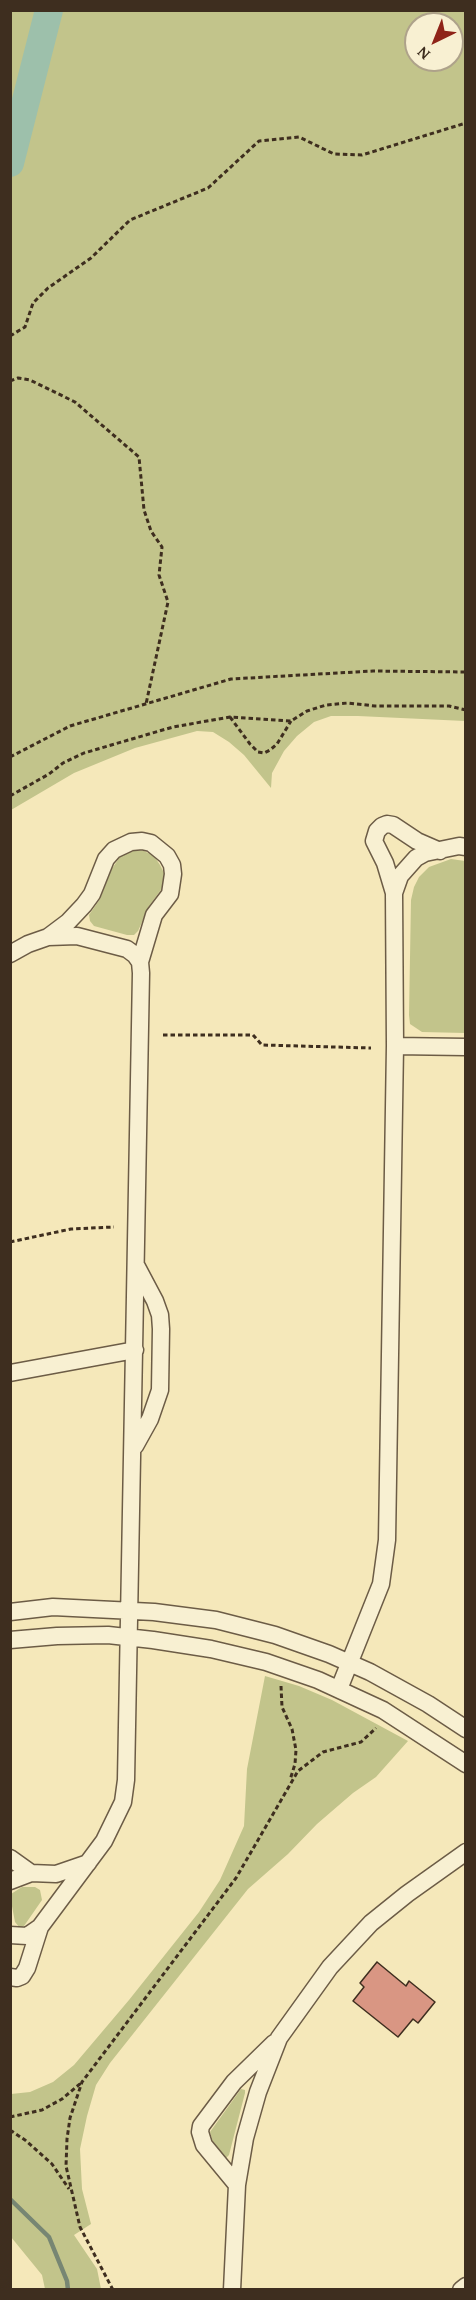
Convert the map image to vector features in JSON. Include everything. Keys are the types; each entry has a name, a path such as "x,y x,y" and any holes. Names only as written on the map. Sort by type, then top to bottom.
{"street":[{"path":"339,1689 381,1584 387,1540 394,893 385,863 374,841 377,831 387,824 441,851"},
{"path":"10,1935 27,1936 40,1927 104,1841 123,1802 128,1757 140,962 154,915 170,894 173,874 172,865 167,856 151,843 142,841 131,842 114,850 106,859 92,894 84,905 68,922 48,937"},
{"path":"394,893 400,876 416,858 425,853 459,846 465,847"},
{"path":"10,954 48,937 77,936 127,949 140,962"},
{"path":"394,1046 465,1047"},
{"path":"133,1449 150,1419 160,1390 161,1329 160,1315 155,1301 136,1265"},
{"path":"10,1373 135,1350"},
{"path":"10,1612 53,1607 130,1610 216,1620 256,1630 351,1663 397,1685 465,1729"},
{"path":"10,1640 108,1635 211,1649 266,1662 339,1689 383,1710 465,1764"},
{"path":"237,2185 204,2145 200,2132 201,2126 234,2082 279,2038 330,1967 371,1923 465,1852"},
{"path":"10,1858 31,1873"},
{"path":"10,1881 31,1873 56,1874 88,1863"},
{"path":"10,1977 22,1976 27,1968 40,1927"},
{"path":"232,2289 237,2185 245,2138 258,2092 279,2038"},
{"path":"461,2289 465,2286"}],"path":[{"path":"10,336 25,327 33,303 48,288 91,258 130,220 208,188 259,141 298,137 334,154 363,155 465,123"},
{"path":"10,381 18,378 30,380 75,402 140,457 144,510 151,531 162,547 159,575 168,602 146,704"},
{"path":"10,757 70,726 231,679 373,671 465,672"},
{"path":"230,717 250,744 258,752 264,753 277,744 291,721 307,711 326,705 449,706 465,710"},
{"path":"10,796 49,774 63,763 102,747 123,743 173,727 230,717 291,721"},
{"path":"163,1035 253,1035 262,1045 371,1048"},
{"path":"10,1242 71,1229 114,1227"},
{"path":"281,1686 282,1707 292,1729 296,1750 295,1764 289,1784"},
{"path":"10,2117 42,2110 62,2100 82,2082 236,1878 289,1784 310,1760 329,1750 361,1742 376,1728"},
{"path":"82,2082 70,2118 66,2166 80,2227 112,2289"},
{"path":"10,2130 52,2164 62,2175 71,2194"}],"green space":[{"path":"10,11 465,11 465,721 331,716 314,722 284,751 272,773 271,788 244,755 213,732 197,731 135,748 74,773 11,810"},
{"path":"135,850 154,856 164,873 163,887 149,906 134,935 94,926 89,915 100,899 111,870 120,857"},
{"path":"451,859 465,861 465,1033 422,1032 410,1024 409,1015 411,900 419,877 429,867"},
{"path":"265,1676 299,1686 332,1700 408,1741 376,1777 353,1793 317,1824 288,1854 248,1889 110,2063 96,2085 80,2149 82,2189 91,2224 74,2235 97,2269 101,2289 45,2289 42,2275 11,2237 11,2094 30,2092 53,2082 74,2065 199,1912 220,1880 244,1826 247,1769"},
{"path":"22,1887 35,1887 40,1890 42,1900 24,1926 20,1928 15,1922 11,1894"},
{"path":"241,2089 245,2090 245,2093 229,2155 226,2158 213,2142 210,2132"}],"building":[{"path":"377,1962 406,1986 409,1981 435,2002 418,2023 413,2019 398,2037 353,2001 364,1987 360,1983"}],"waterway":[{"path":"10,163 49,10"},
{"path":"10,2199 49,2237 67,2281 68,2290"}]}
